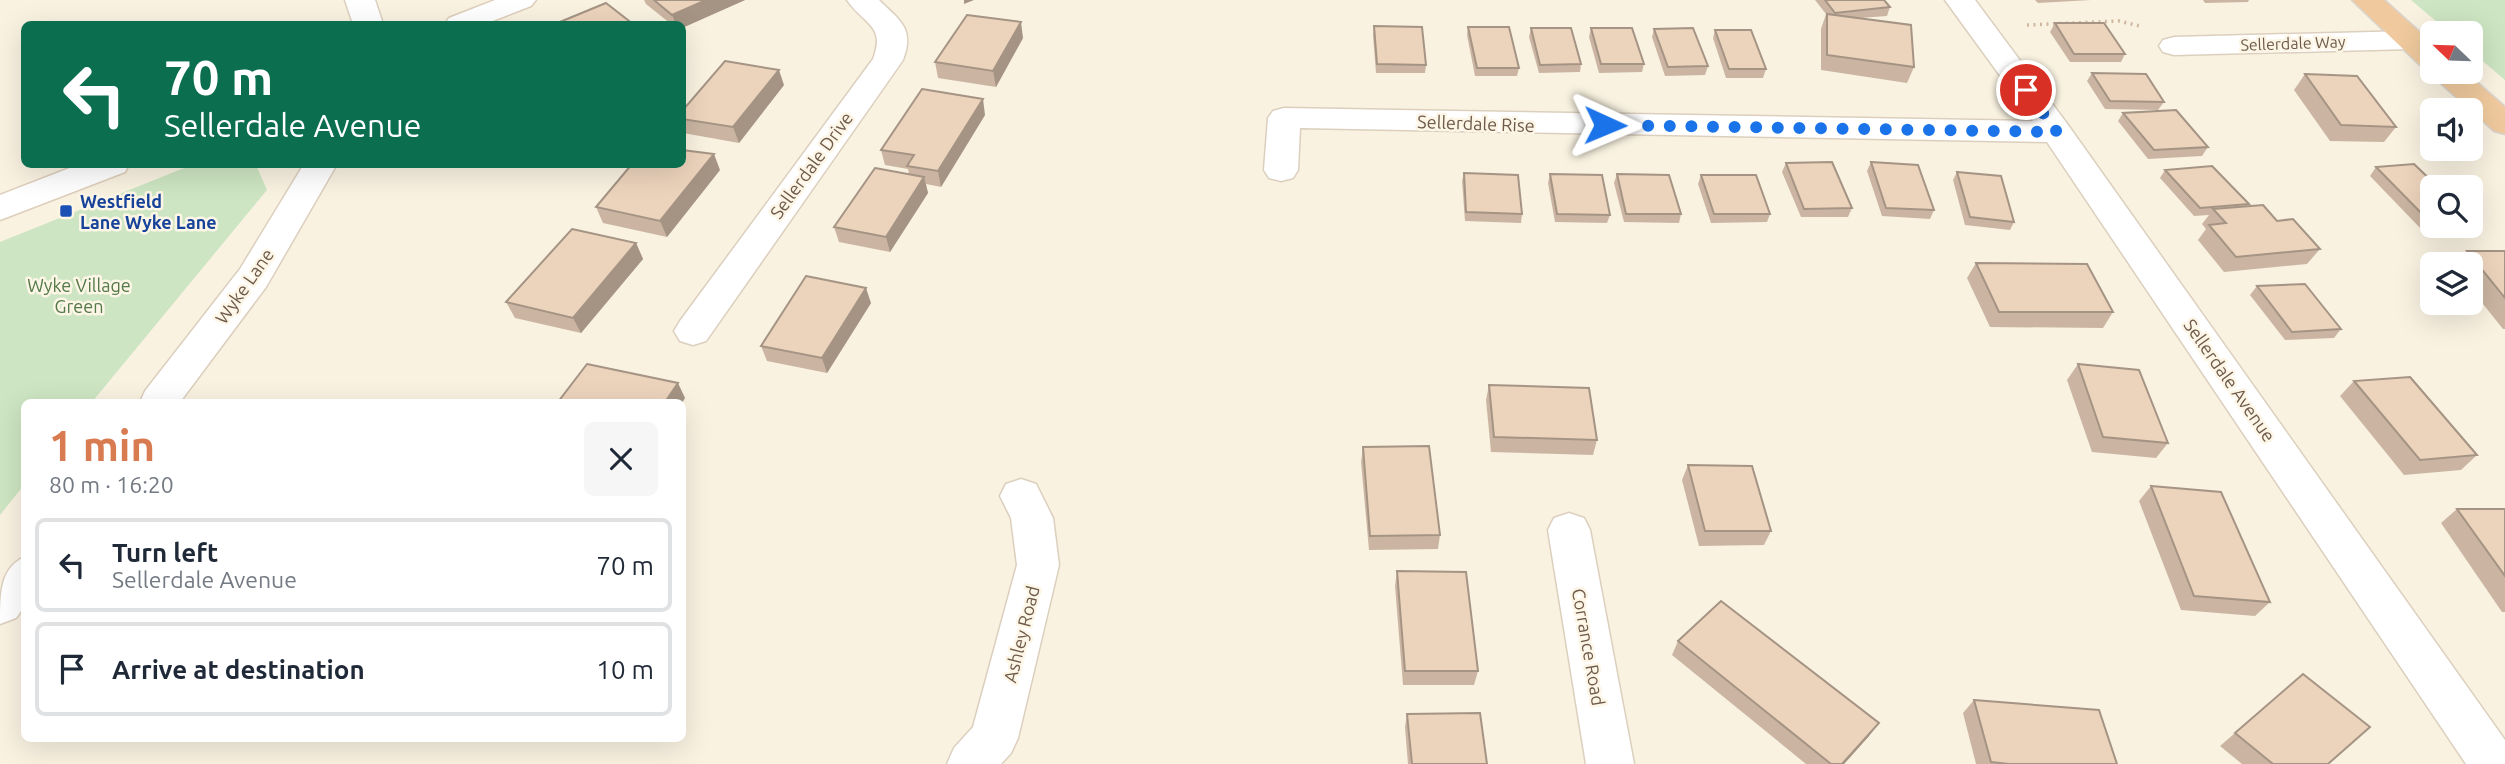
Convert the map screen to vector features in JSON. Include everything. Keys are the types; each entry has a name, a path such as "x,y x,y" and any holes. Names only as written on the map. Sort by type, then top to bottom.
{"highway":[{"path":"2367,0 2420,47"},
{"path":"2460,84 2505,124"}],"street":[{"path":"360,0 367,21"},
{"path":"468,21 521,0"},
{"name":"Sellerdale Drive","path":"693,331 888,60 894,44 891,28 862,0"},
{"name":"Sellerdale Avenue","path":"1970,13 2057,132 2494,764"},
{"name":"Sellerdale Way","path":"2174,46 2420,49"},
{"name":"Sellerdale Rise","path":"1281,170 1283,118 2057,132"},
{"path":"0,208 103,168"},
{"name":"Wyke Lane","path":"161,399 253,278 319,168"},
{"name":"Ashley Road","path":"971,764 994,738 1038,565 1032,518 1021,496"},
{"name":"Corrance Road","path":"1569,530 1610,764"},
{"path":"0,605 21,579"}],"path":[{"path":"1970,13 2119,20 2148,28 2174,46"}],"green space":[{"path":"2411,0 2505,0 2505,80 2483,61 2483,21 2436,21"},
{"name":"Wyke Village Green","path":"184,168 257,168 267,190 94,399 21,399 21,489 0,515 0,242"}],"building":[{"path":"654,0 706,0 672,15"},
{"path":"1825,0 1884,0 1890,7 1835,13"},
{"path":"606,3 629,21 562,21"},
{"path":"1827,14 1911,25 1914,67 1827,55"},
{"path":"967,15 1021,22 993,71 935,62"},
{"path":"2055,23 2104,23 2125,54 2074,54"},
{"path":"1374,26 1422,27 1426,65 1377,64"},
{"path":"1468,27 1509,27 1519,68 1477,68"},
{"path":"1531,28 1571,28 1581,64 1540,65"},
{"path":"1591,28 1632,28 1644,64 1601,64"},
{"path":"1693,28 1708,66 1668,67 1654,29"},
{"path":"1715,30 1751,30 1766,69 1729,69"},
{"path":"725,61 779,70 733,127 686,120 686,106"},
{"path":"2092,73 2146,74 2164,102 2110,101"},
{"path":"2305,74 2357,76 2396,127 2341,125"},
{"path":"922,89 983,99 938,171 907,166 914,155 881,150"},
{"path":"2176,110 2208,147 2154,150 2123,113"},
{"path":"686,150 714,154 660,221 596,207 629,168 686,168"},
{"path":"1832,162 1852,208 1804,209 1786,163"},
{"path":"1871,162 1918,165 1934,210 1886,208"},
{"path":"2414,164 2425,175 2420,175 2420,212 2376,167"},
{"path":"2212,166 2249,204 2200,208 2165,170"},
{"path":"875,168 924,177 886,237 834,227"},
{"path":"1957,172 2001,176 2014,222 1970,217"},
{"path":"1464,173 1518,175 1522,214 1466,212"},
{"path":"1550,174 1602,175 1610,215 1557,214"},
{"path":"1617,174 1669,175 1681,214 1626,214"},
{"path":"1701,175 1756,175 1770,214 1714,214"},
{"path":"2263,205 2277,221 2293,219 2320,249 2236,257 2209,225 2226,223 2213,209"},
{"path":"572,229 636,243 573,318 506,302"},
{"path":"2505,251 2505,298 2483,271 2483,252 2468,252"},
{"path":"1976,263 2087,264 2113,312 1999,312"},
{"path":"806,276 866,288 822,358 761,346"},
{"path":"2305,284 2341,329 2292,332 2257,286"},
{"path":"587,364 678,383 667,399 560,399"},
{"path":"2078,364 2139,370 2168,443 2103,437"},
{"path":"2410,377 2477,455 2420,460 2354,381"},
{"path":"1489,385 1589,388 1597,440 1494,437"},
{"path":"1429,446 1440,535 1370,536 1363,447"},
{"path":"1688,465 1752,466 1771,531 1705,531"},
{"path":"2151,486 2221,492 2270,602 2194,596"},
{"path":"2457,509 2505,509 2505,576"},
{"path":"1397,571 1466,572 1478,671 1405,671"},
{"path":"1721,601 1879,723 1842,764 1831,764 1678,641"},
{"path":"2303,674 2370,727 2328,764 2273,764 2235,733"},
{"path":"1974,700 2099,710 2117,764 1991,762"},
{"path":"1480,713 1487,764 1412,764 1407,714"}],"place":[{"name":"Westfield Lane Wyke Lane","path":"66,211"}],"route":[{"path":"1605,125 2057,132 2026,90"}]}
